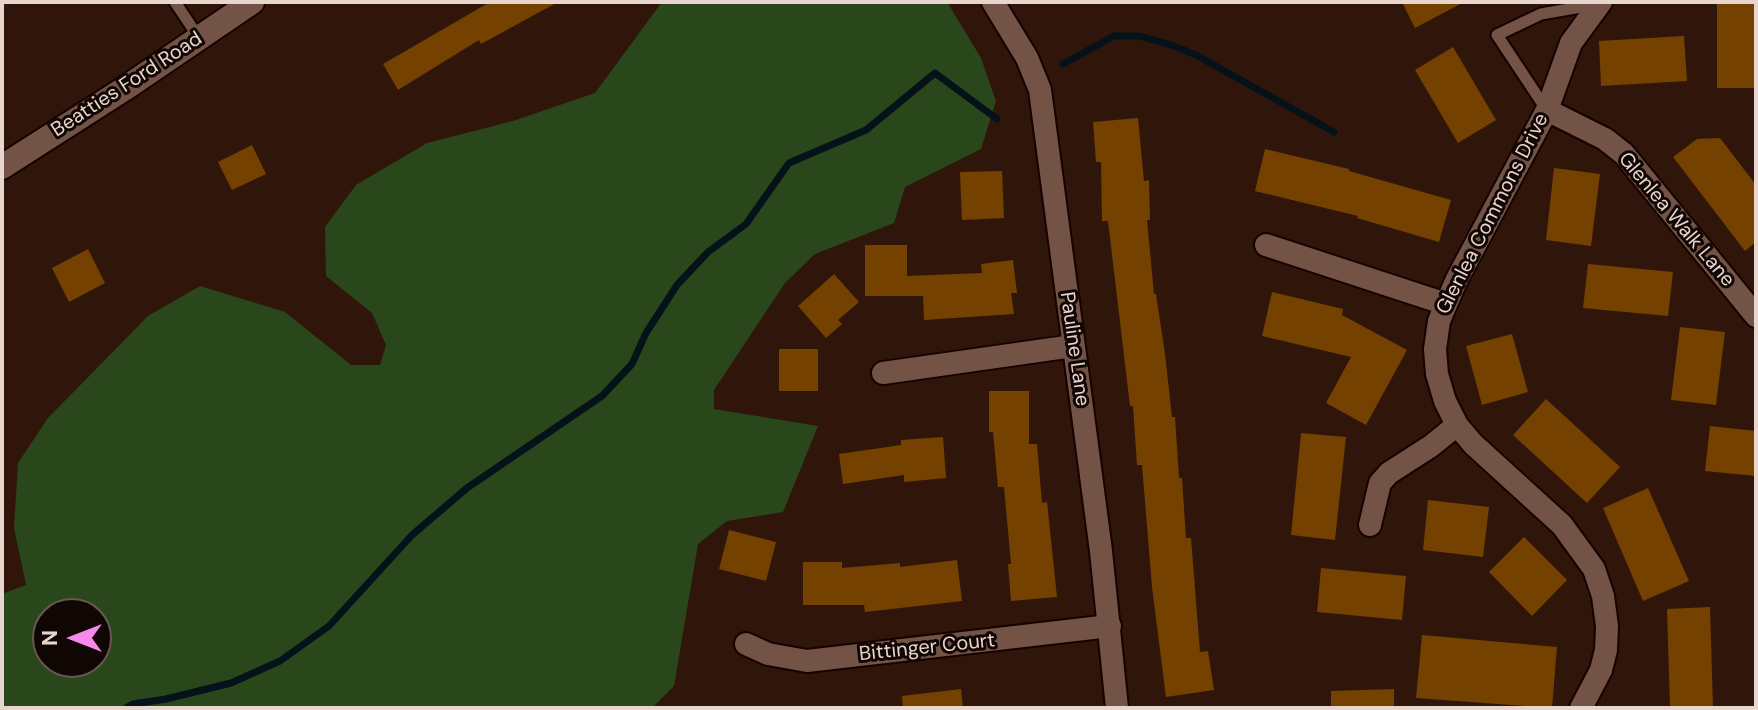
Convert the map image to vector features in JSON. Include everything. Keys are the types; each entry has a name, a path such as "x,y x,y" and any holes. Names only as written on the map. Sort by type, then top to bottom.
{"main road":[{"name":"Beatties Ford Road","path":"2,167 252,2"}],"street":[{"name":"Pauline Lane","path":"993,2 1027,58 1040,90 1110,626 1117,708"},
{"name":"Glenlea Commons Drive","path":"1581,708 1596,682 1606,650 1603,596 1594,569 1562,525 1473,444 1457,425 1445,401 1436,362 1439,321 1456,281 1547,110 1571,43 1599,3"},
{"name":"Glenlea Walk Lane","path":"1547,110 1605,139 1624,154 1756,316"},
{"path":"1266,245 1446,304"},
{"path":"883,373 1073,346"},
{"path":"1370,525 1380,483 1389,473 1457,425"},
{"name":"Bittinger Court","path":"746,644 768,654 807,661 1110,626"}],"lane":[{"path":"175,2 199,38"},
{"path":"1547,110 1497,35 1541,14 1599,3"}],"green space":[{"path":"662,2 947,2 981,58 996,101 981,149 905,187 894,223 815,254 785,283 714,390 714,409 818,426 783,512 727,521 698,544 674,686 652,708 2,708 2,594 26,585 14,528 18,463 48,418 148,316 200,286 285,312 351,365 380,365 386,345 372,313 326,276 325,227 356,185 427,143 513,121 595,93"}],"building":[{"path":"490,2 558,2 481,44 479,40 398,90 383,64"},
{"path":"1402,2 1464,2 1415,28"},
{"path":"1717,2 1756,2 1756,88 1717,88"},
{"path":"1684,36 1687,81 1601,86 1599,41"},
{"path":"1453,47 1496,120 1458,143 1415,70"},
{"path":"1138,118 1144,181 1149,180 1150,220 1147,220 1154,294 1172,417 1175,417 1186,538 1191,538 1200,652 1208,651 1214,690 1166,697 1152,587 1142,465 1137,465 1133,406 1130,406 1108,221 1102,221 1101,162 1096,162 1093,122"},
{"path":"1720,138 1756,185 1756,242 1745,251 1673,157 1697,139"},
{"path":"252,145 266,174 232,190 218,162"},
{"path":"1265,149 1349,169 1451,200 1439,242 1358,216 1255,191"},
{"path":"1554,168 1600,174 1591,246 1546,240"},
{"path":"1002,171 1004,218 962,220 960,172"},
{"path":"865,245 907,245 907,276 982,273 981,264 1013,260 1017,293 1011,293 1014,314 924,320 923,296 865,296"},
{"path":"88,249 105,283 69,302 52,268"},
{"path":"1588,264 1673,272 1668,316 1583,308"},
{"path":"834,274 859,302 838,320 842,324 826,338 798,306"},
{"path":"1272,292 1343,309 1342,315 1407,350 1366,425 1326,403 1351,357 1262,336"},
{"path":"1680,327 1725,332 1716,405 1671,400"},
{"path":"1512,334 1528,392 1482,405 1466,346"},
{"path":"779,349 818,349 818,391 779,391"},
{"path":"989,391 1029,391 1029,444 1037,444 1042,503 1047,502 1057,597 1011,601 1004,487 998,487 993,432 989,432"},
{"path":"1546,399 1620,467 1587,503 1513,435"},
{"path":"1710,426 1756,431 1756,476 1705,471"},
{"path":"1301,433 1346,437 1335,540 1291,535"},
{"path":"943,437 946,478 904,482 904,475 843,484 839,454 901,445 901,440"},
{"path":"1648,488 1689,581 1643,601 1603,508"},
{"path":"1428,500 1489,507 1483,557 1423,550"},
{"path":"729,530 776,542 766,581 719,569"},
{"path":"1524,537 1567,580 1532,616 1489,572"},
{"path":"957,560 962,601 865,612 864,605 803,605 803,562 842,562 842,568 900,563 900,567"},
{"path":"1321,568 1406,576 1402,620 1317,612"},
{"path":"1710,607 1713,708 1670,708 1667,609"},
{"path":"1422,635 1557,647 1552,708 1416,698"},
{"path":"961,689 963,708 903,708 902,696"},
{"path":"1394,689 1394,708 1331,708 1331,691"}],"waterway":[{"path":"1063,64 1114,36 1139,36 1196,55 1334,132"},
{"path":"126,708 231,683 280,661 329,626 412,535 467,488 602,396 632,364 646,333 677,285 708,252 746,224 789,163 866,130 935,73 997,119"}]}
